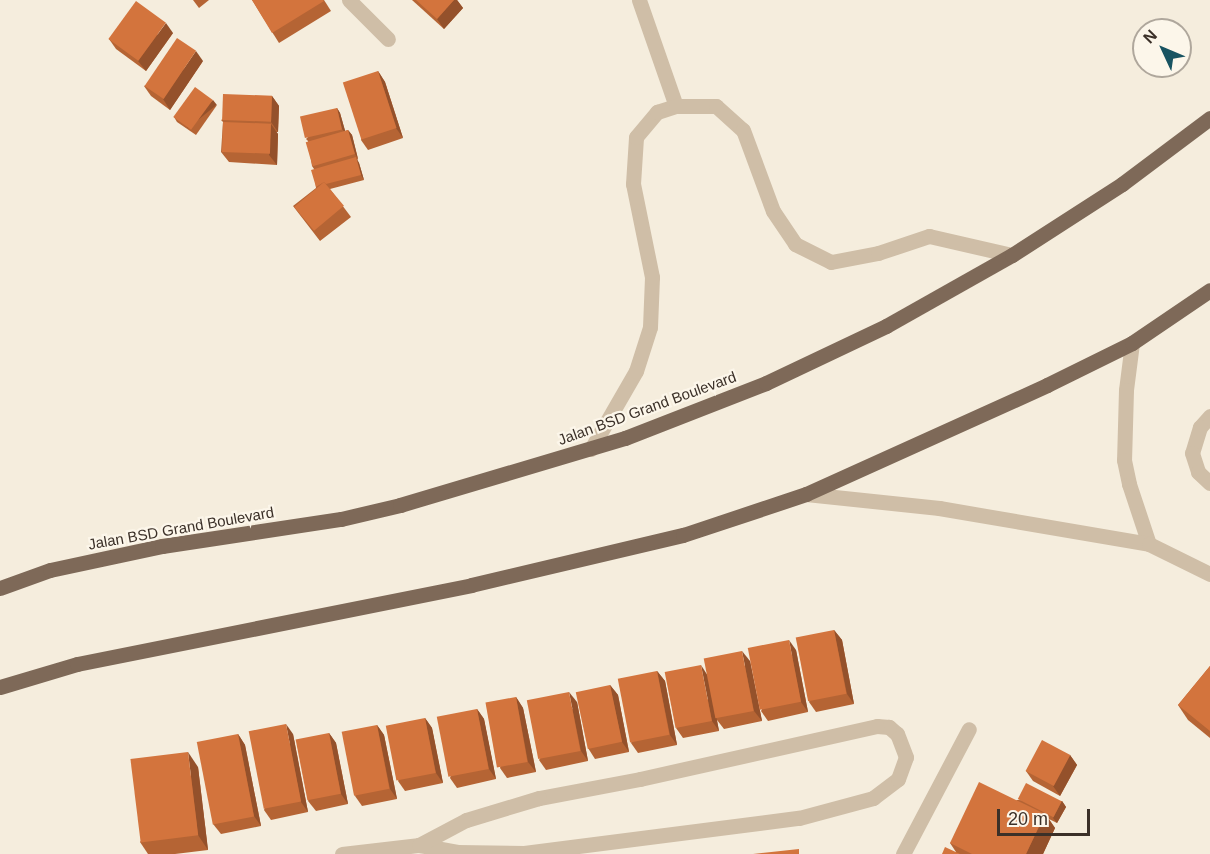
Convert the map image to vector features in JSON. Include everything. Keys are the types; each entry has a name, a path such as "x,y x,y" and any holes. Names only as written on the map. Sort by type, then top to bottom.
{"main road":[{"name":"Jalan BSD Grand Boulevard","path":"0,588 50,570 162,546 341,519 400,505 625,438 766,384 886,326 1012,255 1112,191 1210,118"},
{"path":"0,687 77,664 471,585 682,535 806,494 1132,343 1210,290"}],"street":[{"path":"349,0 388,39"},
{"path":"639,0 676,106"},
{"path":"591,448 636,371 650,327 652,277 633,184 636,137 657,112 676,106 716,106 743,130 773,211 795,244 831,262 878,253 928,236 1012,255"},
{"path":"1132,343 1126,390 1124,460 1129,484 1149,544"},
{"path":"1210,416 1200,427 1192,453 1198,472 1210,483"},
{"path":"806,494 939,508 1149,544 1210,574"},
{"path":"342,854 419,845 457,852 524,853 799,818 873,798 898,779 906,757 897,734 889,727 877,726 640,780 539,798 466,820 419,845"},
{"path":"903,854 969,729"}],"building":[{"path":"252,0 323,0 324,1 272,33"},
{"path":"416,0 454,0 437,19"},
{"path":"136,1 166,23 138,61 108,39"},
{"path":"177,38 196,51 164,99 145,86"},
{"path":"378,71 397,128 361,139 343,82"},
{"path":"195,87 213,100 191,130 173,117"},
{"path":"223,94 272,96 271,122 222,120"},
{"path":"337,108 342,129 305,138 300,117"},
{"path":"223,122 271,124 270,154 222,152"},
{"path":"348,130 355,154 313,166 306,142"},
{"path":"356,157 361,175 326,184 324,182 316,187 311,170"},
{"path":"324,182 344,206 314,231 294,207"},
{"path":"834,630 846,694 808,701 796,637"},
{"path":"789,640 801,702 760,710 748,648"},
{"path":"742,651 754,711 715,718 704,658"},
{"path":"701,665 712,721 676,728 665,672"},
{"path":"1210,666 1210,731 1178,705"},
{"path":"657,671 669,735 630,742 618,679"},
{"path":"610,685 622,742 588,749 576,692"},
{"path":"569,692 580,751 538,759 527,700"},
{"path":"516,697 527,762 497,767 485,702"},
{"path":"477,709 489,769 448,777 437,717"},
{"path":"425,718 436,773 396,781 386,726"},
{"path":"286,724 301,802 264,809 249,731"},
{"path":"377,725 389,789 354,796 342,732"},
{"path":"329,733 341,794 307,800 296,739"},
{"path":"238,734 254,816 213,824 197,742"},
{"path":"1042,740 1070,755 1054,786 1026,771"},
{"path":"188,752 198,835 141,842 130,759"},
{"path":"979,782 1045,814 1026,854 972,854 950,843"},
{"path":"1026,783 1062,801 1053,817 1018,799"},
{"path":"945,847 960,854 942,854"},
{"path":"799,849 799,854 753,854"}]}
